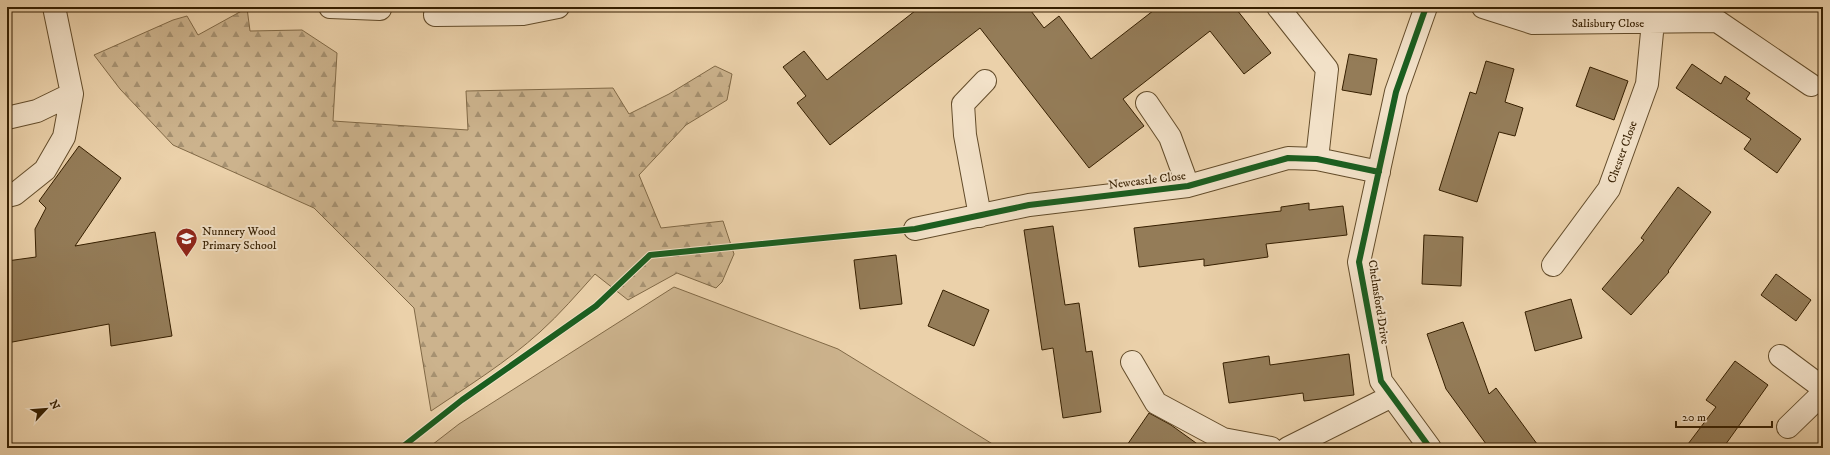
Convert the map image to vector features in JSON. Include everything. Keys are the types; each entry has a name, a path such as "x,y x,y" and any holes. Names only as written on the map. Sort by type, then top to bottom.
{"street":[{"path":"7,196 15,194 46,170 64,137 72,94 54,7"},
{"path":"327,7 380,9"},
{"path":"435,15 523,11 558,7"},
{"path":"1278,7 1327,69 1317,159"},
{"name":"Chelmsford Drive","path":"1426,7 1396,92 1359,262 1381,381 1430,448"},
{"name":"Salisbury Close","path":"1483,7 1533,24 1717,21 1811,85"},
{"name":"Chester Close","path":"1553,265 1609,189 1647,84 1653,22"},
{"path":"980,216 965,135 964,104 985,81"},
{"path":"7,118 37,111 72,94"},
{"path":"1147,103 1170,137 1188,186"},
{"name":"Newcastle Close","path":"916,228 1029,205 1188,186 1288,158 1317,159 1378,172"},
{"path":"1780,356 1823,388"},
{"path":"1132,362 1156,403 1222,440 1271,448"},
{"path":"1788,427 1823,393"},
{"path":"1288,448 1392,396"}],"green space":[{"path":"247,8 250,31 302,30 337,53 333,121 468,130 466,91 613,88 629,114 669,94 715,66 732,74 727,100 686,125 639,175 661,228 723,221 734,254 722,282 716,288 677,273 628,300 595,274 568,304 527,343 487,373 431,411 414,308 314,208 173,145 120,89 94,55 173,20 187,16 198,35"},
{"path":"674,287 838,349 999,448 428,448 459,424"}],"building":[{"path":"920,7 1028,7 1044,28 1059,16 1091,59 1158,7 1241,7 1237,10 1271,53 1244,74 1210,31 1123,99 1144,126 1089,168 980,28 830,145 797,103 806,96 783,67 804,51 827,80"},
{"path":"1349,54 1377,59 1371,95 1342,90"},
{"path":"1486,61 1514,69 1505,102 1523,108 1515,136 1499,132 1477,202 1439,190 1470,92 1476,94"},
{"path":"1692,64 1721,84 1725,76 1750,93 1746,99 1801,139 1777,173 1744,149 1751,139 1676,88"},
{"path":"1590,67 1628,81 1614,120 1576,106"},
{"path":"79,146 121,178 75,246 155,232 172,336 111,346 109,324 7,343 7,261 36,257 35,229 46,208 39,201"},
{"path":"1678,187 1711,212 1668,271 1669,272 1631,315 1602,289 1644,240 1641,238"},
{"path":"1309,203 1309,210 1343,206 1347,235 1266,244 1268,257 1204,266 1204,259 1139,267 1134,228 1281,211 1281,207"},
{"path":"1053,226 1065,305 1079,303 1086,352 1092,351 1101,412 1063,418 1053,348 1042,350 1024,230"},
{"path":"1424,235 1463,237 1461,286 1422,284"},
{"path":"896,255 902,304 860,309 854,260"},
{"path":"1776,274 1811,300 1796,321 1761,295"},
{"path":"943,290 989,310 974,346 928,326"},
{"path":"1571,299 1582,338 1535,351 1525,312"},
{"path":"1463,322 1489,394 1496,388 1540,448 1489,448 1446,389 1427,334"},
{"path":"1349,354 1354,395 1304,401 1303,393 1229,403 1223,363 1269,356 1270,365"},
{"path":"1735,361 1768,385 1723,448 1685,448 1716,407 1706,400"},
{"path":"1149,413 1171,425 1203,448 1125,448"}],"cycle path":[{"path":"1426,7 1396,92 1359,262 1381,381 1430,448"},
{"path":"401,448 462,400 596,306 650,255 915,229 1029,205 1188,186 1288,158 1317,159 1379,172"}],"place":[{"name":"Nunnery Wood Primary School","path":"186,258"}]}
